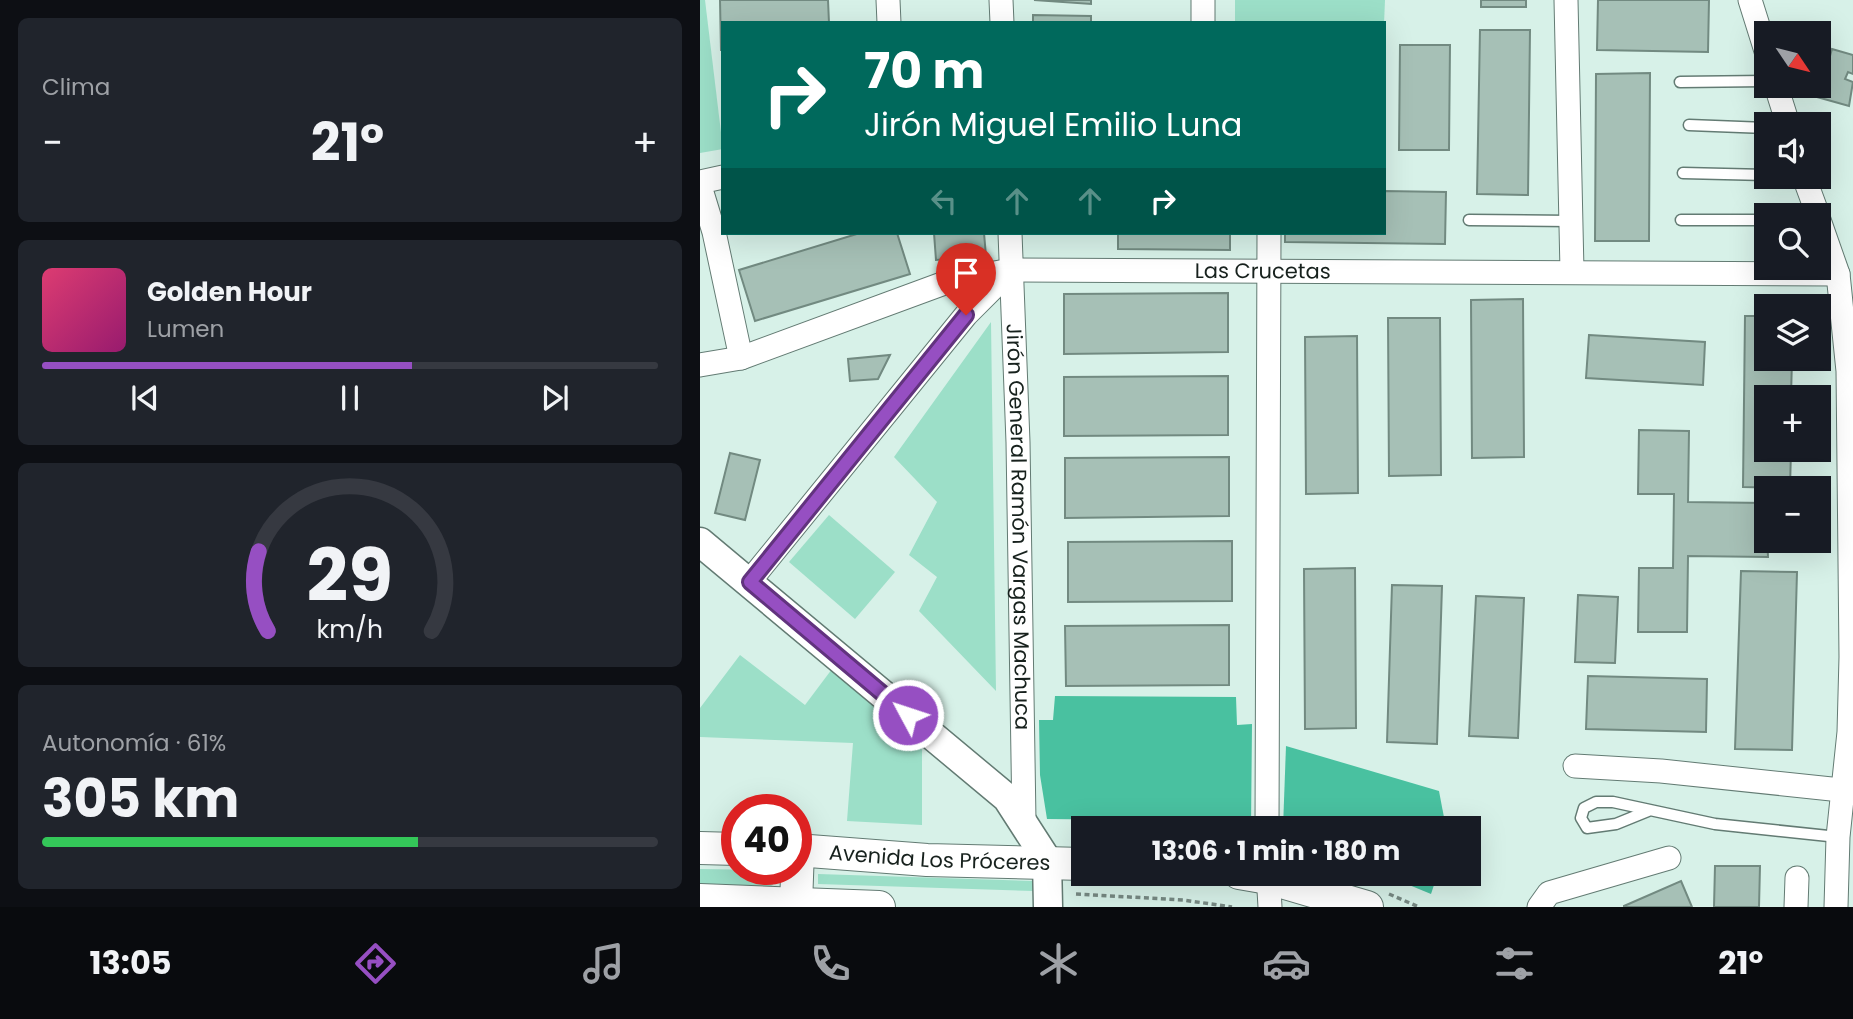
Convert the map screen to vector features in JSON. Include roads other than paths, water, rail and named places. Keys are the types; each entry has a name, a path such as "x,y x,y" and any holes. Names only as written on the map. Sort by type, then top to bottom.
{"main road":[{"path":"700,848 721,849"},
{"name":"Avenida Los Próceres","path":"812,851 927,860 1071,863"},
{"path":"808,885 814,905"},
{"path":"1274,886 1367,907"},
{"path":"700,900 756,905 879,907"}],"street":[{"path":"888,0 889,21"},
{"path":"1001,0 1002,21"},
{"path":"1203,0 1203,21"},
{"path":"1566,0 1572,271"},
{"path":"1750,0 1757,21"},
{"path":"721,178 700,184 741,358"},
{"name":"Jirón General Ramón Vargas Machuca","path":"1010,235 1018,442 1024,821"},
{"path":"1267,816 1269,235"},
{"path":"1831,254 1838,274 1848,371 1851,657 1849,732 1841,790 1836,907"},
{"path":"750,582 966,315 1011,270"},
{"name":"Las Crucetas","path":"700,365 741,358 950,281 1011,270 1838,274"},
{"path":"950,281 966,315"},
{"path":"700,542 1007,799 1024,821 1047,862 1048,907"},
{"path":"1574,766 1661,771 1841,790"},
{"path":"1539,907 1549,893 1669,858"},
{"path":"1797,878 1797,907"}],"lane":[{"path":"1680,82 1754,81"},
{"path":"1689,125 1754,128"},
{"path":"1683,173 1754,174"},
{"path":"1469,220 1571,221"},
{"path":"1681,220 1754,220"},
{"path":"1648,811 1598,828 1587,828 1581,818 1584,808 1596,802 1632,806 1715,824 1838,837"}]}
